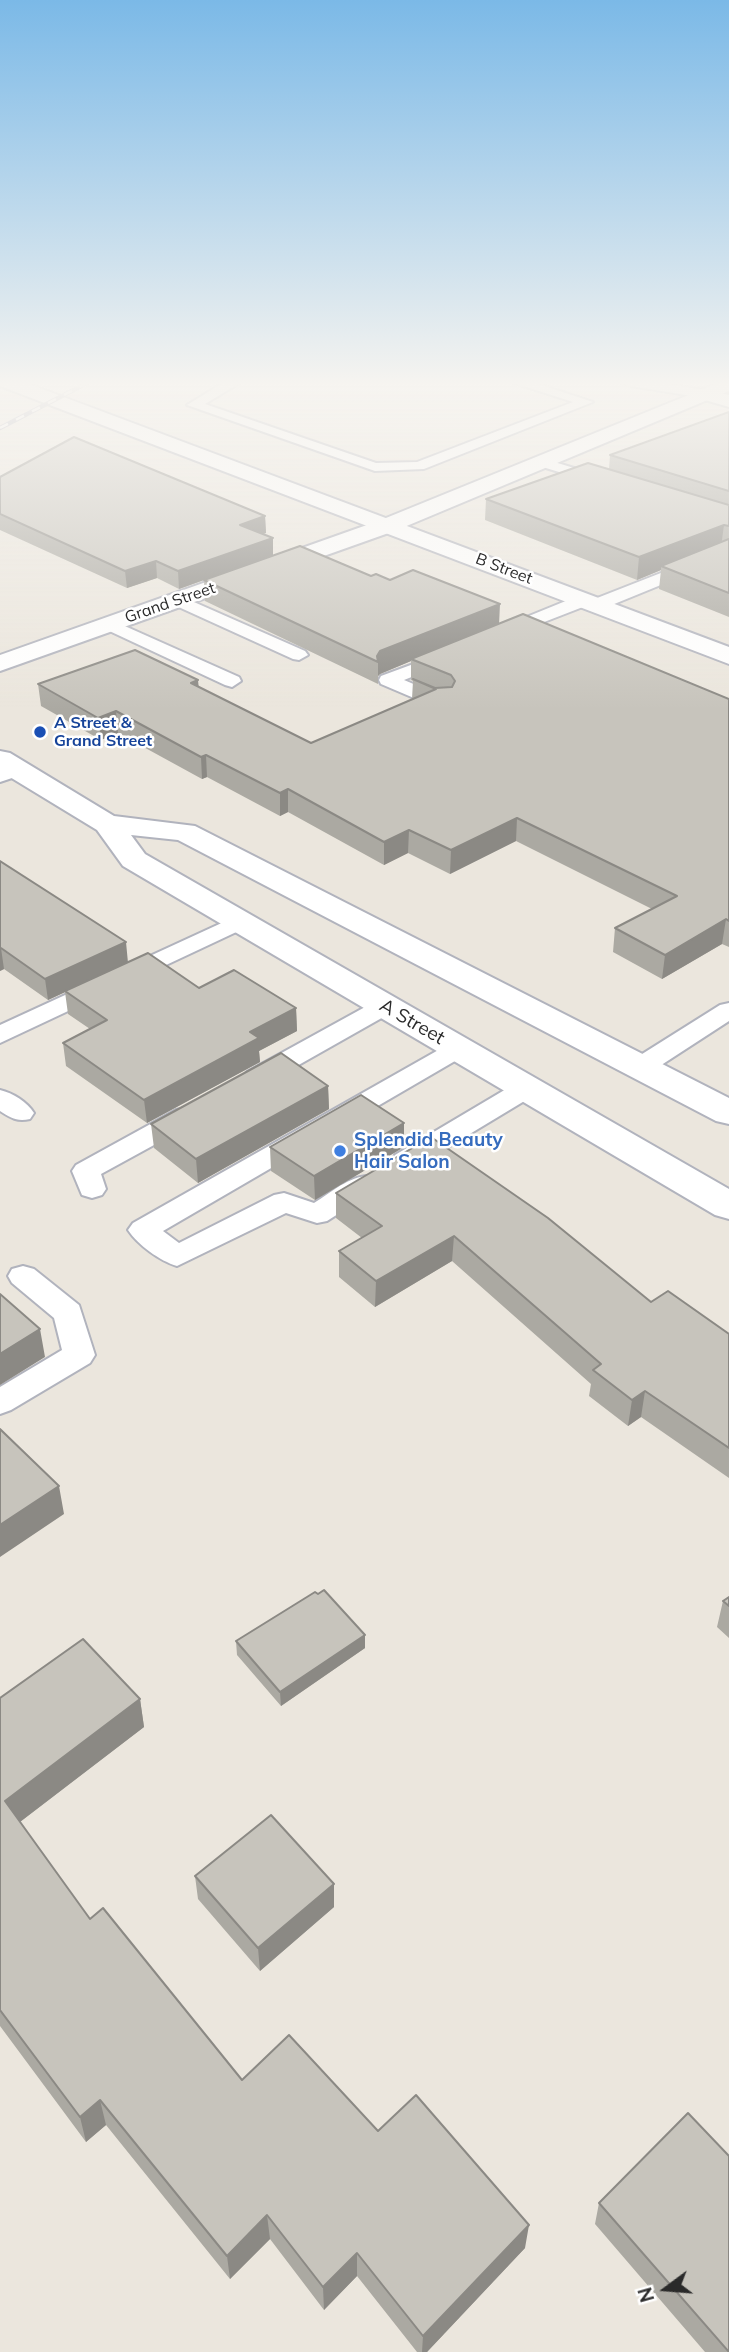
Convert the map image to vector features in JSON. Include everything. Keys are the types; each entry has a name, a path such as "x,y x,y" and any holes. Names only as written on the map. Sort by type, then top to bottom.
{"street":[{"name":"B Street","path":"297,491 729,656"},
{"name":"Grand Street","path":"0,663 389,525 472,491"},
{"name":"A Street","path":"6,768 107,824 185,832 729,1113"},
{"name":"A Street","path":"107,824 134,860 729,1206"}],"lane":[{"path":"486,640 710,559"},
{"path":"178,600 299,655"},
{"path":"109,624 232,681"},
{"path":"442,703 388,680 461,650"},
{"path":"0,1035 239,922"},
{"path":"229,1093 385,1006"},
{"path":"640,1067 729,1010"},
{"path":"458,1049 143,1230 177,1256 284,1202 317,1214 527,1088"},
{"path":"92,1189 86,1171 205,1106"},
{"path":"0,1402 79,1355 68,1313 23,1276"}],"building":[{"path":"0,491 204,491 265,516 240,525 273,538 178,571 156,561 125,571 0,514"},
{"path":"509,491 681,491 729,505 729,526 724,525 639,557 486,499"},
{"path":"729,539 729,593 661,566"},
{"path":"300,546 371,576 376,574 390,580 413,570 500,604 380,651 378,662 204,580"},
{"path":"523,614 729,699 729,921 726,919 665,955 615,928 677,896 517,818 451,850 409,830 384,842 288,789 280,793 206,755 201,757 116,711 98,718 38,684 135,650 198,680 191,683 311,743 436,689 413,679 435,688 452,687 455,681 451,675 411,659"},
{"path":"0,861 126,942 45,979 0,949"},
{"path":"148,953 199,988 234,970 296,1008 250,1032 259,1038 144,1100 63,1043 107,1020 65,991"},
{"path":"281,1053 328,1086 196,1159 151,1124"},
{"path":"361,1095 404,1123 314,1176 270,1147"},
{"path":"431,1137 548,1218 651,1302 668,1291 729,1334 729,1448 645,1391 632,1400 593,1370 601,1364 454,1236 376,1281 339,1251 382,1226 336,1193"},
{"path":"0,1294 40,1329 0,1354"},
{"path":"0,1429 59,1486 0,1525"},
{"path":"324,1590 365,1635 280,1692 236,1641 315,1592 318,1594"},
{"path":"83,1639 140,1699 5,1801 90,1919 103,1908 242,2080 289,2035 378,2131 416,2095 529,2225 423,2336 357,2253 323,2287 267,2215 227,2256 100,2100 80,2117 0,2010 0,1698"},
{"path":"271,1815 334,1884 258,1948 195,1876"},
{"path":"688,2113 729,2156 729,2352 599,2203"}],"place":[{"name":"A Street & Grand Street","path":"40,732"},
{"name":"Splendid Beauty Hair Salon","path":"340,1151"}]}
